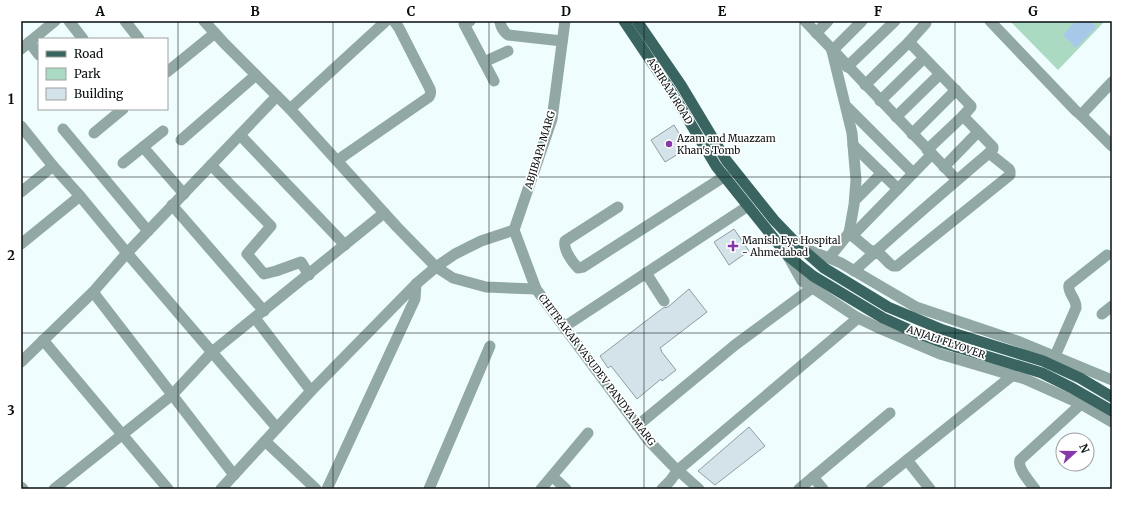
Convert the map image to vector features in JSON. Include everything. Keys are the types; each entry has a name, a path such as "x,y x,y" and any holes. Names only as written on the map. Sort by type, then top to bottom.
{"main road":[{"name":"ASHRAM ROAD","path":"624,21 672,91 716,166 788,256"},
{"name":"ASHRAM ROAD","path":"638,21 681,85 726,160 774,220 800,247"},
{"name":"ANJALI FLYOVER","path":"800,247 826,263 888,307 943,330 1043,362 1080,378 1112,397"},
{"name":"ANJALI FLYOVER","path":"788,256 813,276 883,318 940,342 1042,373 1112,411"}],"street":[{"path":"38,54 25,46 55,21"},
{"path":"69,21 83,38"},
{"path":"125,21 138,38"},
{"path":"204,21 290,109 384,213 436,267 454,278 486,287 536,289"},
{"path":"290,109 386,21"},
{"path":"337,161 430,98 430,89 394,21"},
{"name":"ABJIBAPA MARG","path":"514,230 552,119 565,21"},
{"path":"805,21 847,67 957,180"},
{"path":"816,33 828,21"},
{"path":"832,51 862,21"},
{"path":"847,67 894,21"},
{"path":"865,85 925,24 926,22 924,21"},
{"path":"990,21 1076,111 1112,146"},
{"path":"465,22 494,81"},
{"path":"500,22 500,27 508,35 562,41"},
{"path":"168,71 215,33"},
{"path":"908,42 971,107 929,152 913,173 851,234 826,263 854,271 916,307 1020,342 1112,380"},
{"path":"484,62 508,51"},
{"path":"832,51 852,133 856,180 851,234"},
{"path":"880,101 924,58"},
{"path":"181,140 256,74"},
{"path":"896,118 940,74"},
{"path":"1081,115 1112,82"},
{"path":"912,134 956,90"},
{"path":"21,362 93,292 172,205 277,96"},
{"path":"846,106 913,173"},
{"path":"94,133 122,110"},
{"path":"854,271 993,149 963,116"},
{"path":"21,126 53,166 277,428"},
{"path":"63,128 148,231"},
{"path":"123,163 163,131"},
{"path":"944,167 978,132"},
{"path":"240,135 345,245"},
{"path":"853,145 898,188"},
{"path":"143,147 184,194"},
{"path":"851,234 890,264 897,266 1010,175 1009,169 989,153"},
{"path":"211,165 271,226 247,254 264,274 301,262 309,274"},
{"path":"21,192 53,166"},
{"path":"855,200 882,172"},
{"path":"618,207 565,241 564,245 566,250 578,268 583,267 725,176"},
{"path":"21,244 80,196"},
{"path":"172,205 264,311"},
{"path":"564,327 748,206"},
{"path":"54,489 172,395 212,352 384,213"},
{"path":"221,489 311,391 416,284 436,267 455,254 481,241 514,230"},
{"name":"CHITRAKAR VASUDEV PANDYA MARG","path":"514,230 536,289 648,440 699,489"},
{"path":"1055,356 1076,308 1076,303 1068,288 1069,285 1108,255"},
{"path":"788,256 802,281 858,318 881,330 940,354 1025,379 1081,404 1112,422"},
{"path":"646,273 664,301"},
{"path":"327,489 416,299 416,284"},
{"path":"638,426 735,345 812,288"},
{"path":"93,292 234,475"},
{"path":"1102,314 1112,306"},
{"path":"255,318 311,391"},
{"path":"662,489 678,470 858,318"},
{"path":"43,340 168,489"},
{"path":"429,489 490,346"},
{"path":"871,489 1013,375"},
{"path":"1035,489 1020,468 1020,460 1081,404"},
{"path":"799,489 890,413"},
{"path":"541,489 588,433"},
{"path":"265,441 316,489"},
{"path":"907,460 930,489"},
{"path":"552,476 566,489"},
{"path":"813,477 823,489"}],"green space":[{"path":"1010,21 1105,21 1058,70"}],"water":[{"path":"1076,21 1090,21 1096,27 1076,48 1063,35"}],"building":[{"name":"Azam and Muazzam Khan's Tomb","path":"674,125 688,148 665,162 651,140"},
{"path":"734,229 749,251 729,265 714,242"},
{"path":"689,289 707,312 660,348 676,370 662,381 661,379 637,399 611,366 608,368 600,356 663,308 668,307"},
{"path":"749,427 765,446 715,485 698,471"}],"place":[{"name":"Azam and Muazzam Khan's Tomb","path":"669,144"},
{"name":"Manish Eye Hospital - Ahmedabad","path":"733,246"}]}
